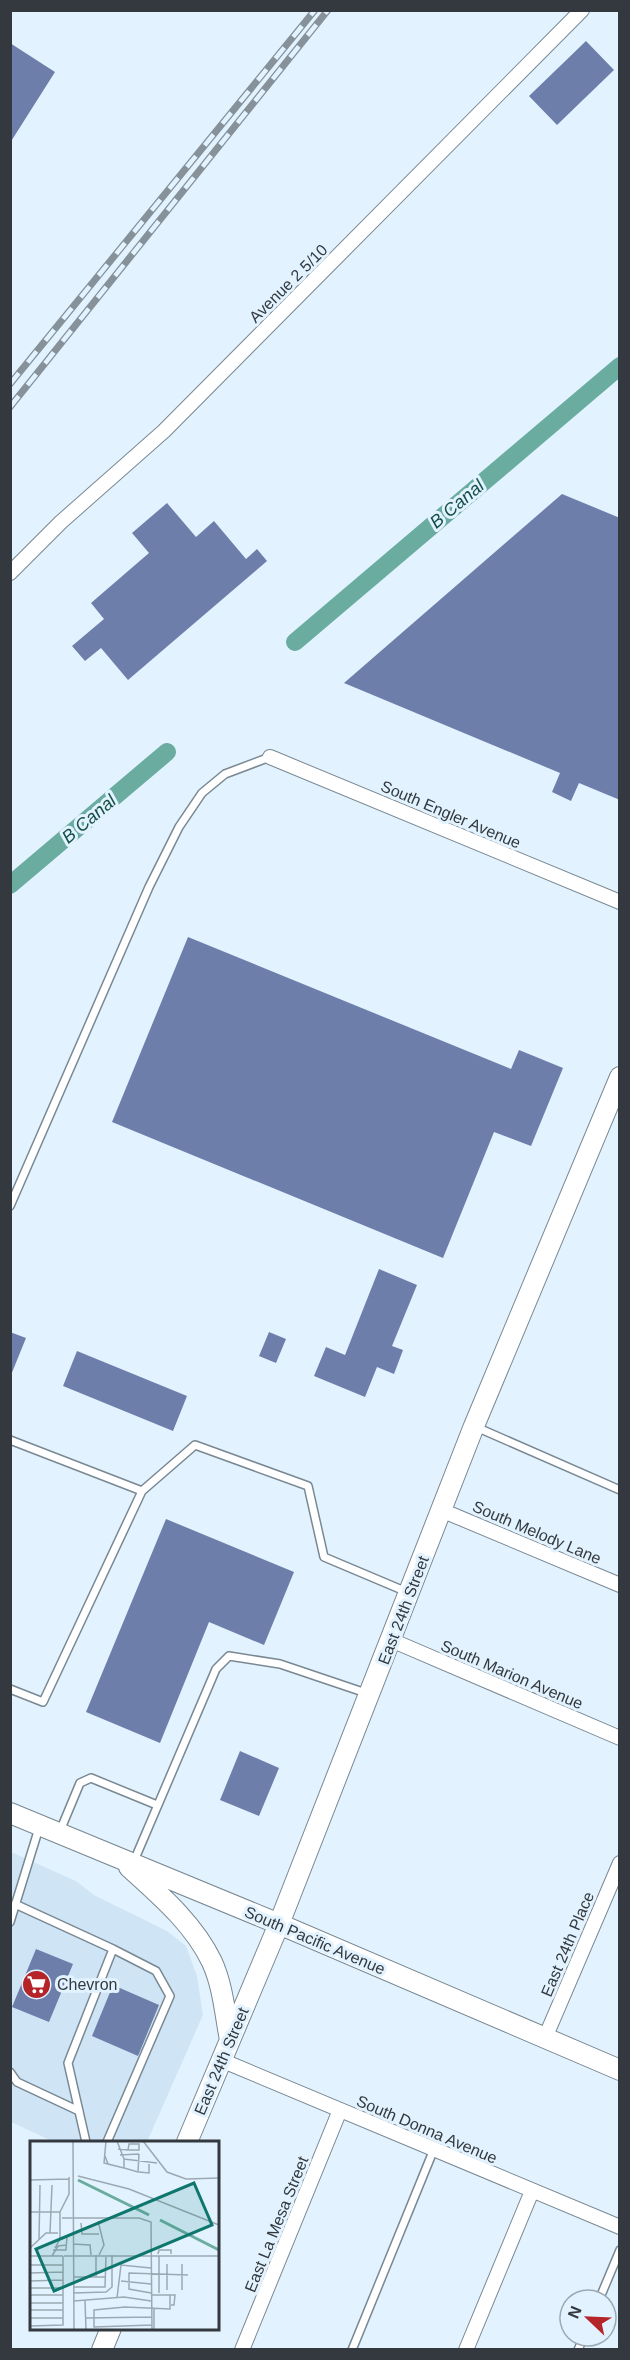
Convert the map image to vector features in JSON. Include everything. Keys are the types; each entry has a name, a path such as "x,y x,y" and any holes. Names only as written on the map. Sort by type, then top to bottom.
{"main road":[{"name":"East 24th Street","path":"187,2141 279,1924 474,1426 620,1077"},
{"name":"South Pacific Avenue","path":"10,1813 279,1924 620,2070"},
{"path":"126,1861 164,1899 194,1934 212,1962 221,1987 230,2040"},
{"path":"102,2349 110,2330"}],"street":[{"name":"Avenue 2 5/10","path":"10,573 61,522 164,431 582,10"},
{"name":"South Engler Avenue","path":"270,757 620,902"},
{"name":"South Melody Lane","path":"441,1510 620,1585"},
{"name":"South Marion Avenue","path":"391,1640 620,1737"},
{"name":"East 24th Place","path":"545,2038 620,1863"},
{"name":"South Donna Avenue","path":"221,2060 620,2227"},
{"name":"East La Mesa Street","path":"242,2349 340,2110"},
{"path":"466,2349 532,2191"}],"lane":[{"path":"10,1206 149,886 179,827 202,793 225,774 270,757"},
{"path":"474,1426 620,1490"},
{"path":"10,1440 142,1491"},
{"path":"10,1689 43,1702 142,1491 195,1445 308,1486 324,1557 409,1593"},
{"path":"126,1861 157,1805 216,1669 229,1656 280,1664 370,1694"},
{"path":"59,1833 80,1783 91,1778 157,1805"},
{"path":"10,1922 40,1825"},
{"path":"15,1904 156,1971 170,1996 107,2141"},
{"path":"86,2141 68,2063 113,1949"},
{"path":"10,2072 17,2082 79,2111"},
{"path":"352,2349 434,2149"},
{"path":"604,2288 620,2250"}],"shaded area":[{"path":"11,1852 76,1881 94,1895 167,1931 186,1946 197,1976 203,2015 147,2141 52,2141 11,2122"}],"building":[{"path":"586,41 614,70 557,125 529,96"},
{"path":"10,43 55,72 10,143"},
{"path":"562,494 620,518 620,800 579,783 571,801 552,792 560,773 344,683"},
{"path":"167,503 196,537 214,521 246,559 257,549 267,561 128,680 101,648 85,661 72,646 104,619 91,603 149,553 132,533"},
{"path":"188,937 511,1069 519,1050 563,1068 531,1146 494,1132 443,1258 112,1122"},
{"path":"379,1269 417,1285 392,1346 403,1350 394,1374 377,1367 365,1397 314,1376 326,1347 345,1355"},
{"path":"10,1332 26,1338 11,1375 10,1375"},
{"path":"269,1332 286,1339 276,1363 259,1356"},
{"path":"77,1351 187,1396 173,1431 63,1386"},
{"path":"166,1519 294,1572 264,1645 209,1622 160,1743 86,1712"},
{"path":"240,1751 279,1768 259,1816 220,1800"},
{"path":"36,1949 73,1964 49,2022 12,2007"},
{"path":"113,1985 159,2005 138,2056 92,2036"}],"waterway":[{"name":"B Canal","path":"295,642 620,366"},
{"name":"B Canal","path":"10,885 167,752"}],"railway":[{"path":"10,384 315,10"},
{"path":"10,407 328,10"}],"place":[{"name":"Chevron","path":"36,1984"}]}
